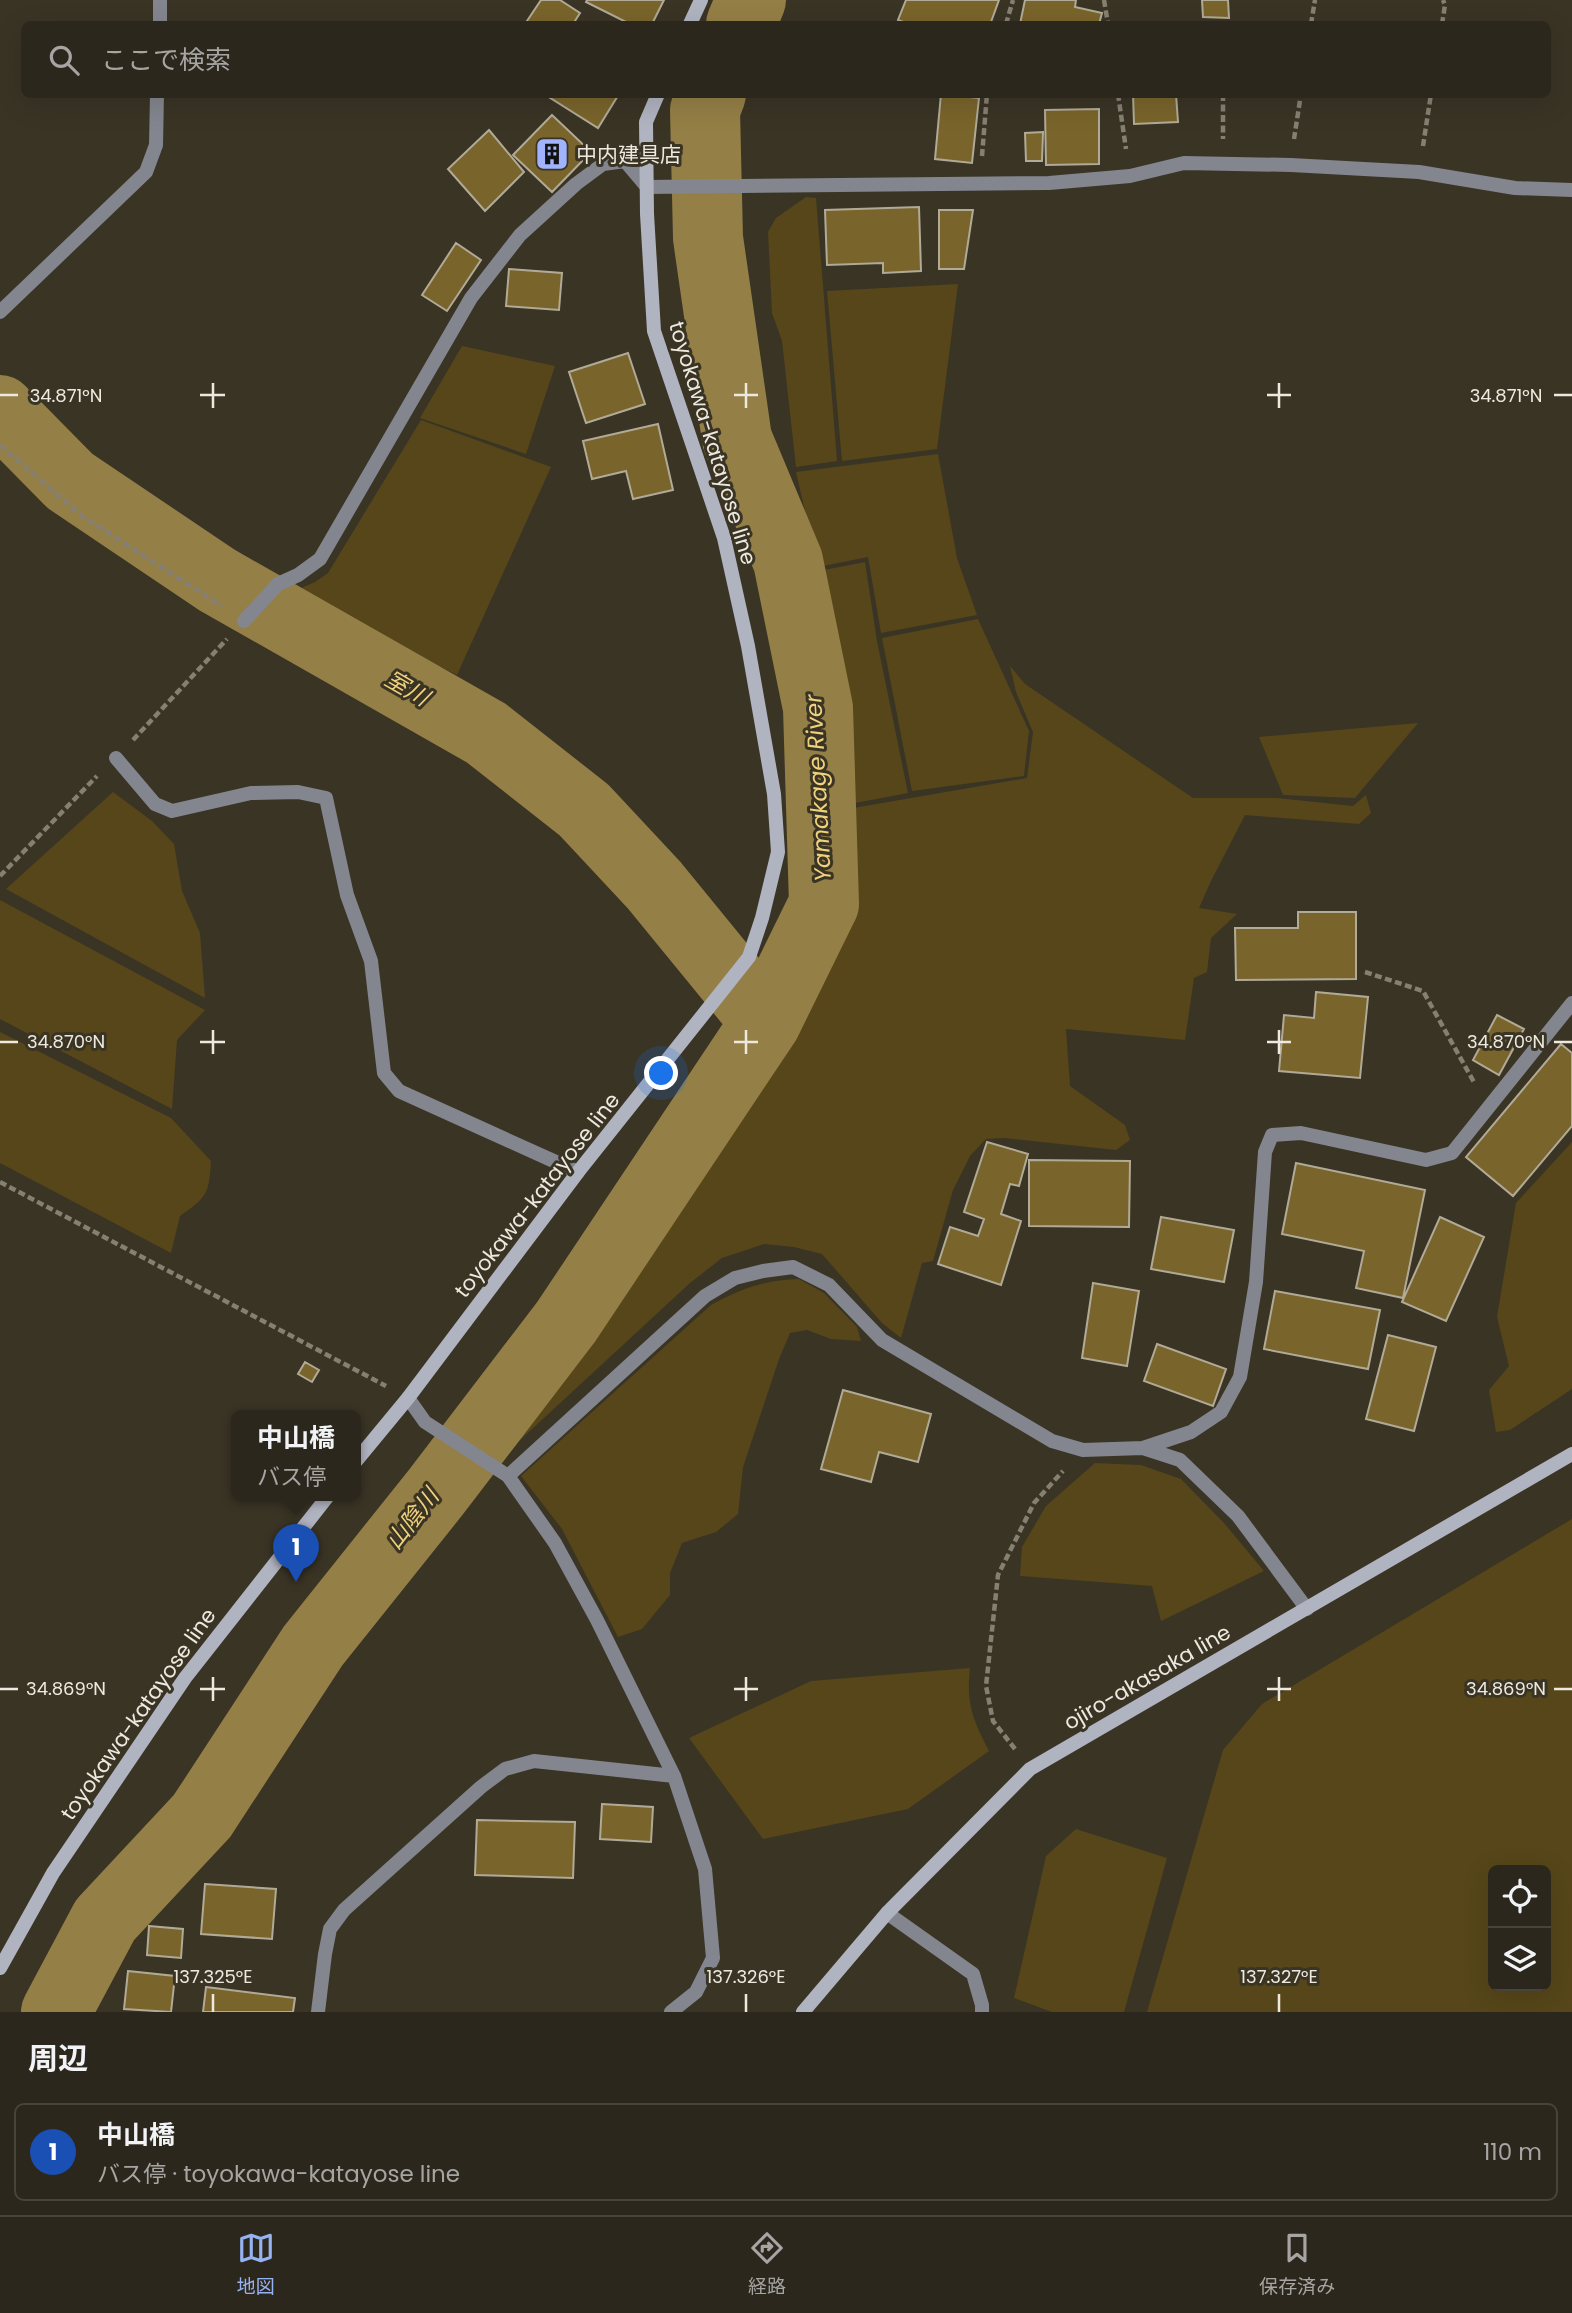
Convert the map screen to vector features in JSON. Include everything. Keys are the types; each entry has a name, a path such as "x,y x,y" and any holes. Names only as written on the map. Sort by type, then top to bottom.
{"main road":[{"path":"691,21 701,0"},
{"name":"toyokawa-katayose line","path":"361,1454 408,1398 578,1172 749,957 762,918 778,852 774,794 748,646 724,538 654,331 647,214 646,122 656,98"},
{"name":"ojiro-akasaka line","path":"803,2012 887,1913 1030,1769 1572,1454"},
{"name":"toyokawa-katayose line","path":"0,1968 53,1873 185,1678 324,1501"}],"street":[{"path":"160,0 160,21"},
{"path":"0,312 146,172 156,145 157,98"},
{"path":"244,621 278,584 298,575 320,559 471,298 520,235 576,184 603,164 625,161 647,187 1049,183 1130,176 1184,163 1291,164 1419,172 1515,188 1572,190"},
{"path":"116,758 155,804 172,811 251,793 298,792 326,798 346,895 371,961 384,1073 399,1091 578,1172"},
{"path":"501,1471 705,1296 735,1278 763,1270 793,1267 830,1285 882,1340 1052,1441 1083,1450 1143,1448 1191,1432 1221,1412 1240,1377 1256,1282 1265,1152 1272,1135 1301,1133 1426,1160 1452,1153 1572,1003"},
{"path":"408,1398 425,1422 501,1471 561,1554 597,1620 674,1776 705,1870 713,1958 696,1992 671,2012"},
{"path":"1143,1448 1180,1460 1238,1516 1307,1609"},
{"path":"318,2012 330,1929 344,1910 481,1787 505,1769 534,1761 674,1776"},
{"path":"887,1913 973,1974 982,2012"}],"path":[{"path":"1007,21 1013,0"},
{"path":"1104,0 1108,21"},
{"path":"1312,21 1315,0"},
{"path":"1442,21 1445,5 1443,0"},
{"path":"979,185 987,98"},
{"path":"1119,98 1130,176"},
{"path":"1223,98 1223,164"},
{"path":"1291,164 1300,98"},
{"path":"1419,172 1430,98"},
{"path":"0,445 82,516 244,621"},
{"path":"1365,972 1423,991 1488,1108"},
{"path":"0,1182 408,1398"},
{"path":"1030,1769 993,1721 986,1686 999,1575 1034,1503 1083,1450"}],"shaded area":[{"path":"806,197 816,198 837,461 796,467 782,341 772,313 768,232 776,218"},
{"path":"958,284 937,449 842,461 827,291"},
{"path":"462,346 555,366 526,454 420,418"},
{"path":"421,420 551,467 457,675 292,592 328,573"},
{"path":"938,454 957,558 977,615 881,633 868,557 818,567 796,472"},
{"path":"865,562 877,641 908,793 839,806 835,652 819,571"},
{"path":"978,619 1029,731 1024,776 912,791 882,638"},
{"path":"1010,666 1025,684 1193,798 1277,798 1353,806 1366,795 1371,813 1359,824 1245,815 1199,908 1237,914 1211,938 1207,972 1194,978 1185,1040 1066,1029 1070,1086 1125,1125 1130,1140 1116,1150 1004,1138 986,1139 970,1156 953,1190 933,1261 922,1263 901,1338 882,1323 822,1254 794,1247 764,1244 722,1258 690,1283 504,1455 500,1445 685,1181 777,1036 833,910 836,811 1027,778 1033,732 1016,692"},
{"path":"1418,723 1355,798 1283,795 1259,737"},
{"path":"113,792 152,821 174,844 182,891 200,933 205,998 6,889"},
{"path":"0,900 205,1010 177,1040 172,1109 0,1019"},
{"path":"0,1032 171,1118 211,1161 205,1194 180,1216 171,1253 0,1163"},
{"path":"1572,1142 1572,1389 1510,1430 1496,1432 1489,1390 1509,1366 1497,1317 1516,1203"},
{"path":"799,1279 824,1293 857,1327 861,1341 831,1339 807,1330 790,1333 743,1467 738,1514 716,1532 682,1543 670,1573 670,1595 642,1629 618,1637 562,1529 521,1476 711,1305 753,1286"},
{"path":"1095,1463 1141,1465 1181,1479 1224,1523 1264,1571 1161,1621 1152,1586 1020,1576 1022,1547 1046,1506"},
{"path":"1572,1519 1572,2012 1147,2012 1223,1750 1262,1704"},
{"path":"970,1668 969,1692 972,1711 989,1751 908,1809 763,1839 689,1738 811,1681"},
{"path":"1076,1829 1167,1858 1124,2012 1052,2012 1014,1998 1046,1856"}],"building":[{"path":"541,0 560,0 580,13 575,21 527,21"},
{"path":"664,0 654,21 624,21 586,2"},
{"path":"906,0 999,0 991,21 898,20"},
{"path":"1025,0 1076,0 1075,7 1102,13 1100,21 1021,21"},
{"path":"1202,0 1228,0 1229,18 1203,17"},
{"path":"550,98 617,98 598,128"},
{"path":"941,98 979,98 972,163 935,159"},
{"path":"1133,98 1176,98 1178,122 1134,124"},
{"path":"1099,109 1099,164 1046,165 1045,110"},
{"name":"中内建具店","path":"552,115 591,152 552,192 513,155"},
{"path":"489,130 524,172 485,211 448,169"},
{"path":"1043,132 1042,161 1026,161 1025,133"},
{"path":"919,207 921,271 883,273 883,263 827,265 825,210"},
{"path":"939,210 973,210 964,269 939,269"},
{"path":"456,243 481,260 447,311 422,295"},
{"path":"509,269 562,273 559,310 506,306"},
{"path":"628,353 645,404 586,423 569,372"},
{"path":"658,424 673,490 633,499 626,471 592,479 583,441"},
{"path":"1298,912 1356,912 1356,979 1236,980 1235,928 1298,928"},
{"path":"1316,992 1368,997 1360,1078 1279,1071 1284,1015 1314,1018"},
{"path":"1497,1015 1524,1029 1499,1075 1473,1060"},
{"path":"1561,1044 1572,1053 1572,1126 1513,1196 1466,1157"},
{"path":"987,1142 1028,1154 1019,1186 1010,1184 1001,1214 1021,1221 1001,1285 938,1264 950,1227 978,1236 984,1219 964,1212"},
{"path":"1029,1160 1130,1161 1129,1227 1029,1226"},
{"path":"1296,1163 1425,1190 1403,1298 1356,1288 1364,1251 1282,1234"},
{"path":"1161,1217 1234,1230 1224,1282 1151,1269"},
{"path":"1440,1217 1484,1237 1446,1321 1402,1302"},
{"path":"1093,1283 1139,1291 1127,1366 1082,1358"},
{"path":"1275,1291 1380,1310 1368,1369 1264,1349"},
{"path":"1388,1335 1436,1347 1414,1431 1366,1419"},
{"path":"1157,1344 1226,1369 1213,1406 1144,1381"},
{"path":"305,1362 319,1370 312,1382 298,1374"},
{"path":"843,1390 931,1414 918,1462 879,1452 871,1482 821,1469"},
{"path":"602,1804 653,1807 651,1842 600,1839"},
{"path":"477,1820 575,1822 573,1878 475,1875"},
{"path":"205,1884 276,1889 272,1939 201,1934"},
{"path":"149,1926 183,1929 181,1958 147,1955"},
{"path":"128,1971 175,1976 171,2012 124,2009"},
{"path":"206,1987 295,1998 293,2012 203,2012"}],"waterway":[{"name":"Yamakage River","path":"742,21 751,0"},
{"name":"山陰川","path":"56,2012 105,1920 202,1816 313,1646 436,1492 566,1322 766,1022 824,904 818,708 788,561 737,439 708,238 705,110 710,98"},
{"name":"室川","path":"0,410 70,481 217,580 486,733 584,810 654,885 766,1022"}],"place":[{"name":"中内建具店","path":"552,154"},
{"name":"中山橋","path":"296,1582"}]}
